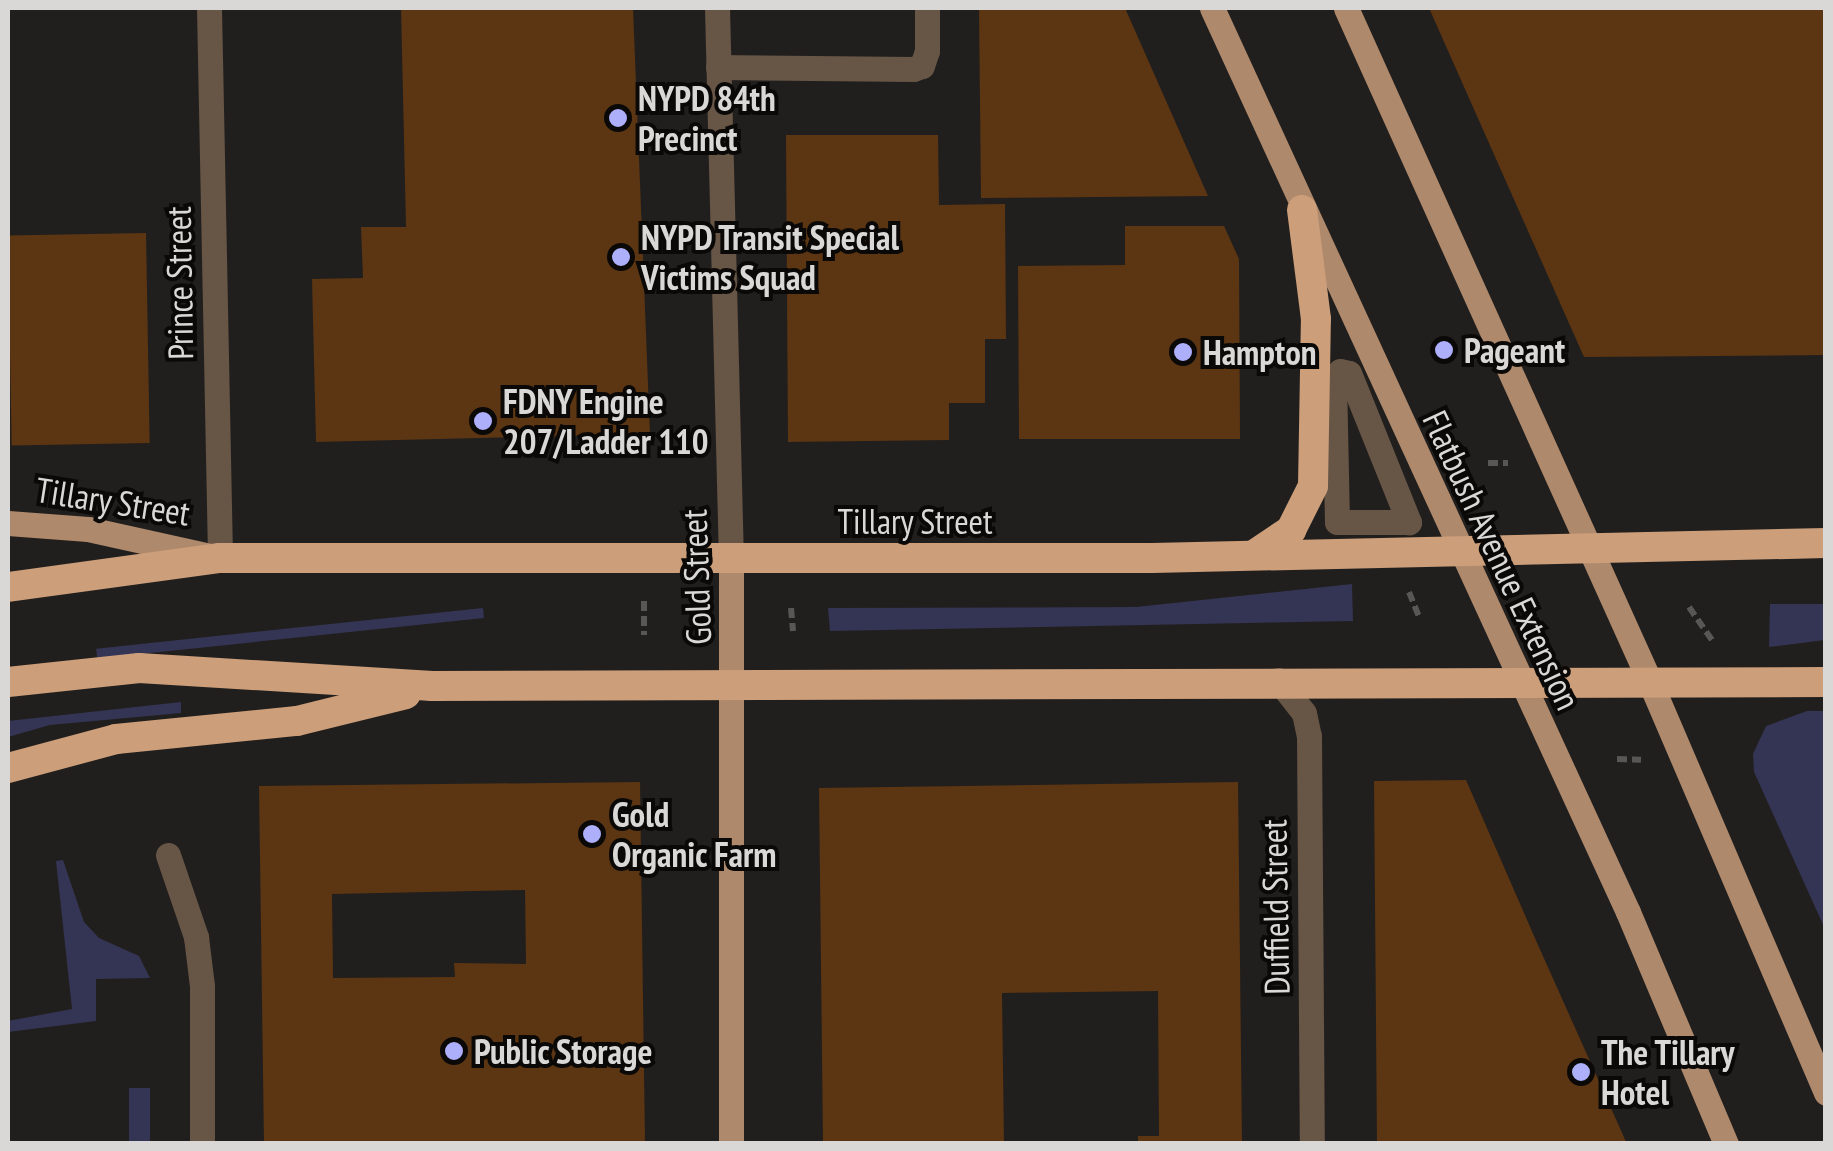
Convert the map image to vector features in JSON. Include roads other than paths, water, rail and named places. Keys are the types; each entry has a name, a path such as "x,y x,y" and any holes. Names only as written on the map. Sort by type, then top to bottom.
{"highway":[{"path":"1251,556 1292,530 1313,486 1316,319 1302,210"},
{"name":"Tillary Street","path":"220,558 1251,556 1826,543"},
{"path":"8,587 220,558"},
{"path":"8,682 139,668 432,686 1278,680 1826,682"},
{"path":"8,768 116,739 298,721 432,686"}],"main road":[{"name":"Flatbush Avenue Extension","path":"1212,8 1521,681 1726,1144"},
{"path":"1346,8 1650,682 1826,1092"},
{"name":"Tillary Street","path":"8,523 88,530 220,558"},
{"name":"Gold Street","path":"730,560 734,682 732,1144"}],"street":[{"name":"Prince Street","path":"209,8 220,558"},
{"name":"Gold Street","path":"717,8 730,560"},
{"path":"718,67 913,69 922,66 927,51 927,8"},
{"path":"1340,371 1349,374 1410,512 1405,524 1379,524 1336,518 1334,378 1340,371"},
{"name":"Duffield Street","path":"1278,680 1304,713 1308,736 1312,1144"},
{"path":"168,855 196,937 202,986 202,1144"}],"place":[{"name":"NYPD 84th Precinct","path":"618,118"},
{"name":"NYPD Transit Special Victims Squad","path":"621,257"},
{"name":"Pageant","path":"1444,350"},
{"name":"Hampton","path":"1183,352"},
{"name":"FDNY Engine 207/Ladder 110","path":"483,421"},
{"name":"Gold Organic Farm","path":"592,834"},
{"name":"Public Storage","path":"454,1051"},
{"name":"The Tillary Hotel","path":"1581,1072"}]}
